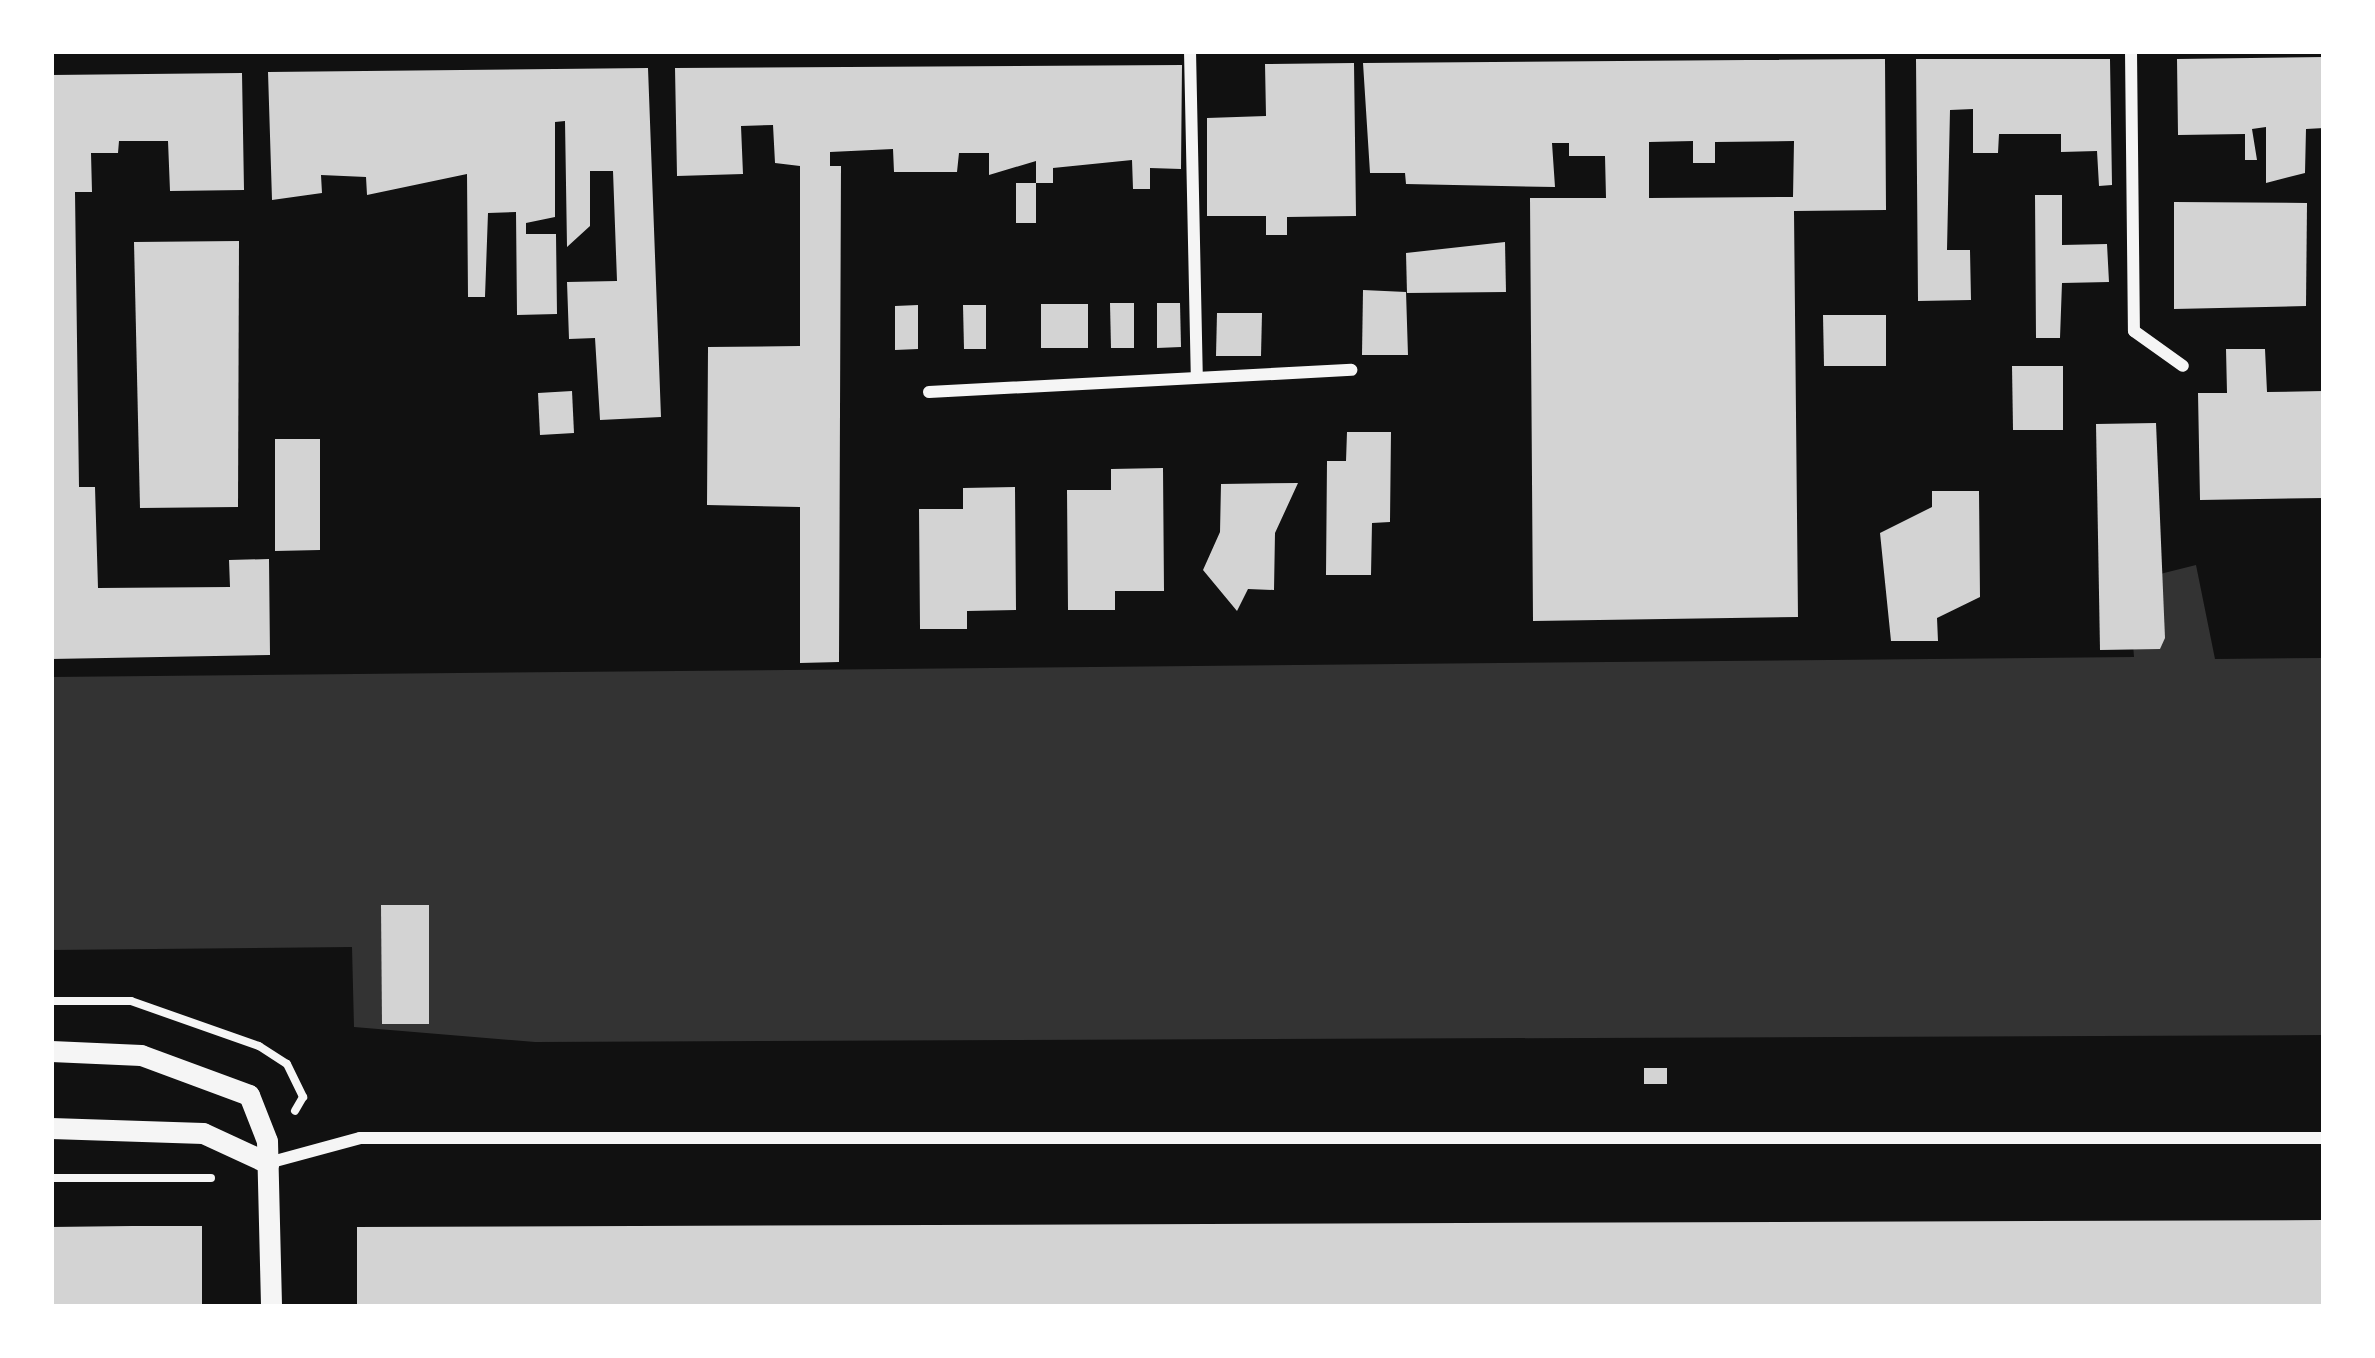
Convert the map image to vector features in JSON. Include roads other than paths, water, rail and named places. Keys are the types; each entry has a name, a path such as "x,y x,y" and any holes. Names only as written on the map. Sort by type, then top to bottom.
{"street":[{"path":"1190,51 1197,376"},
{"path":"2131,51 2134,332 2183,366"},
{"path":"929,392 1351,370"},
{"path":"51,1051 141,1055 226,1078 258,1107 268,1162 271,1307"},
{"path":"51,1128 203,1133 268,1162 360,1138 2324,1138"}]}
